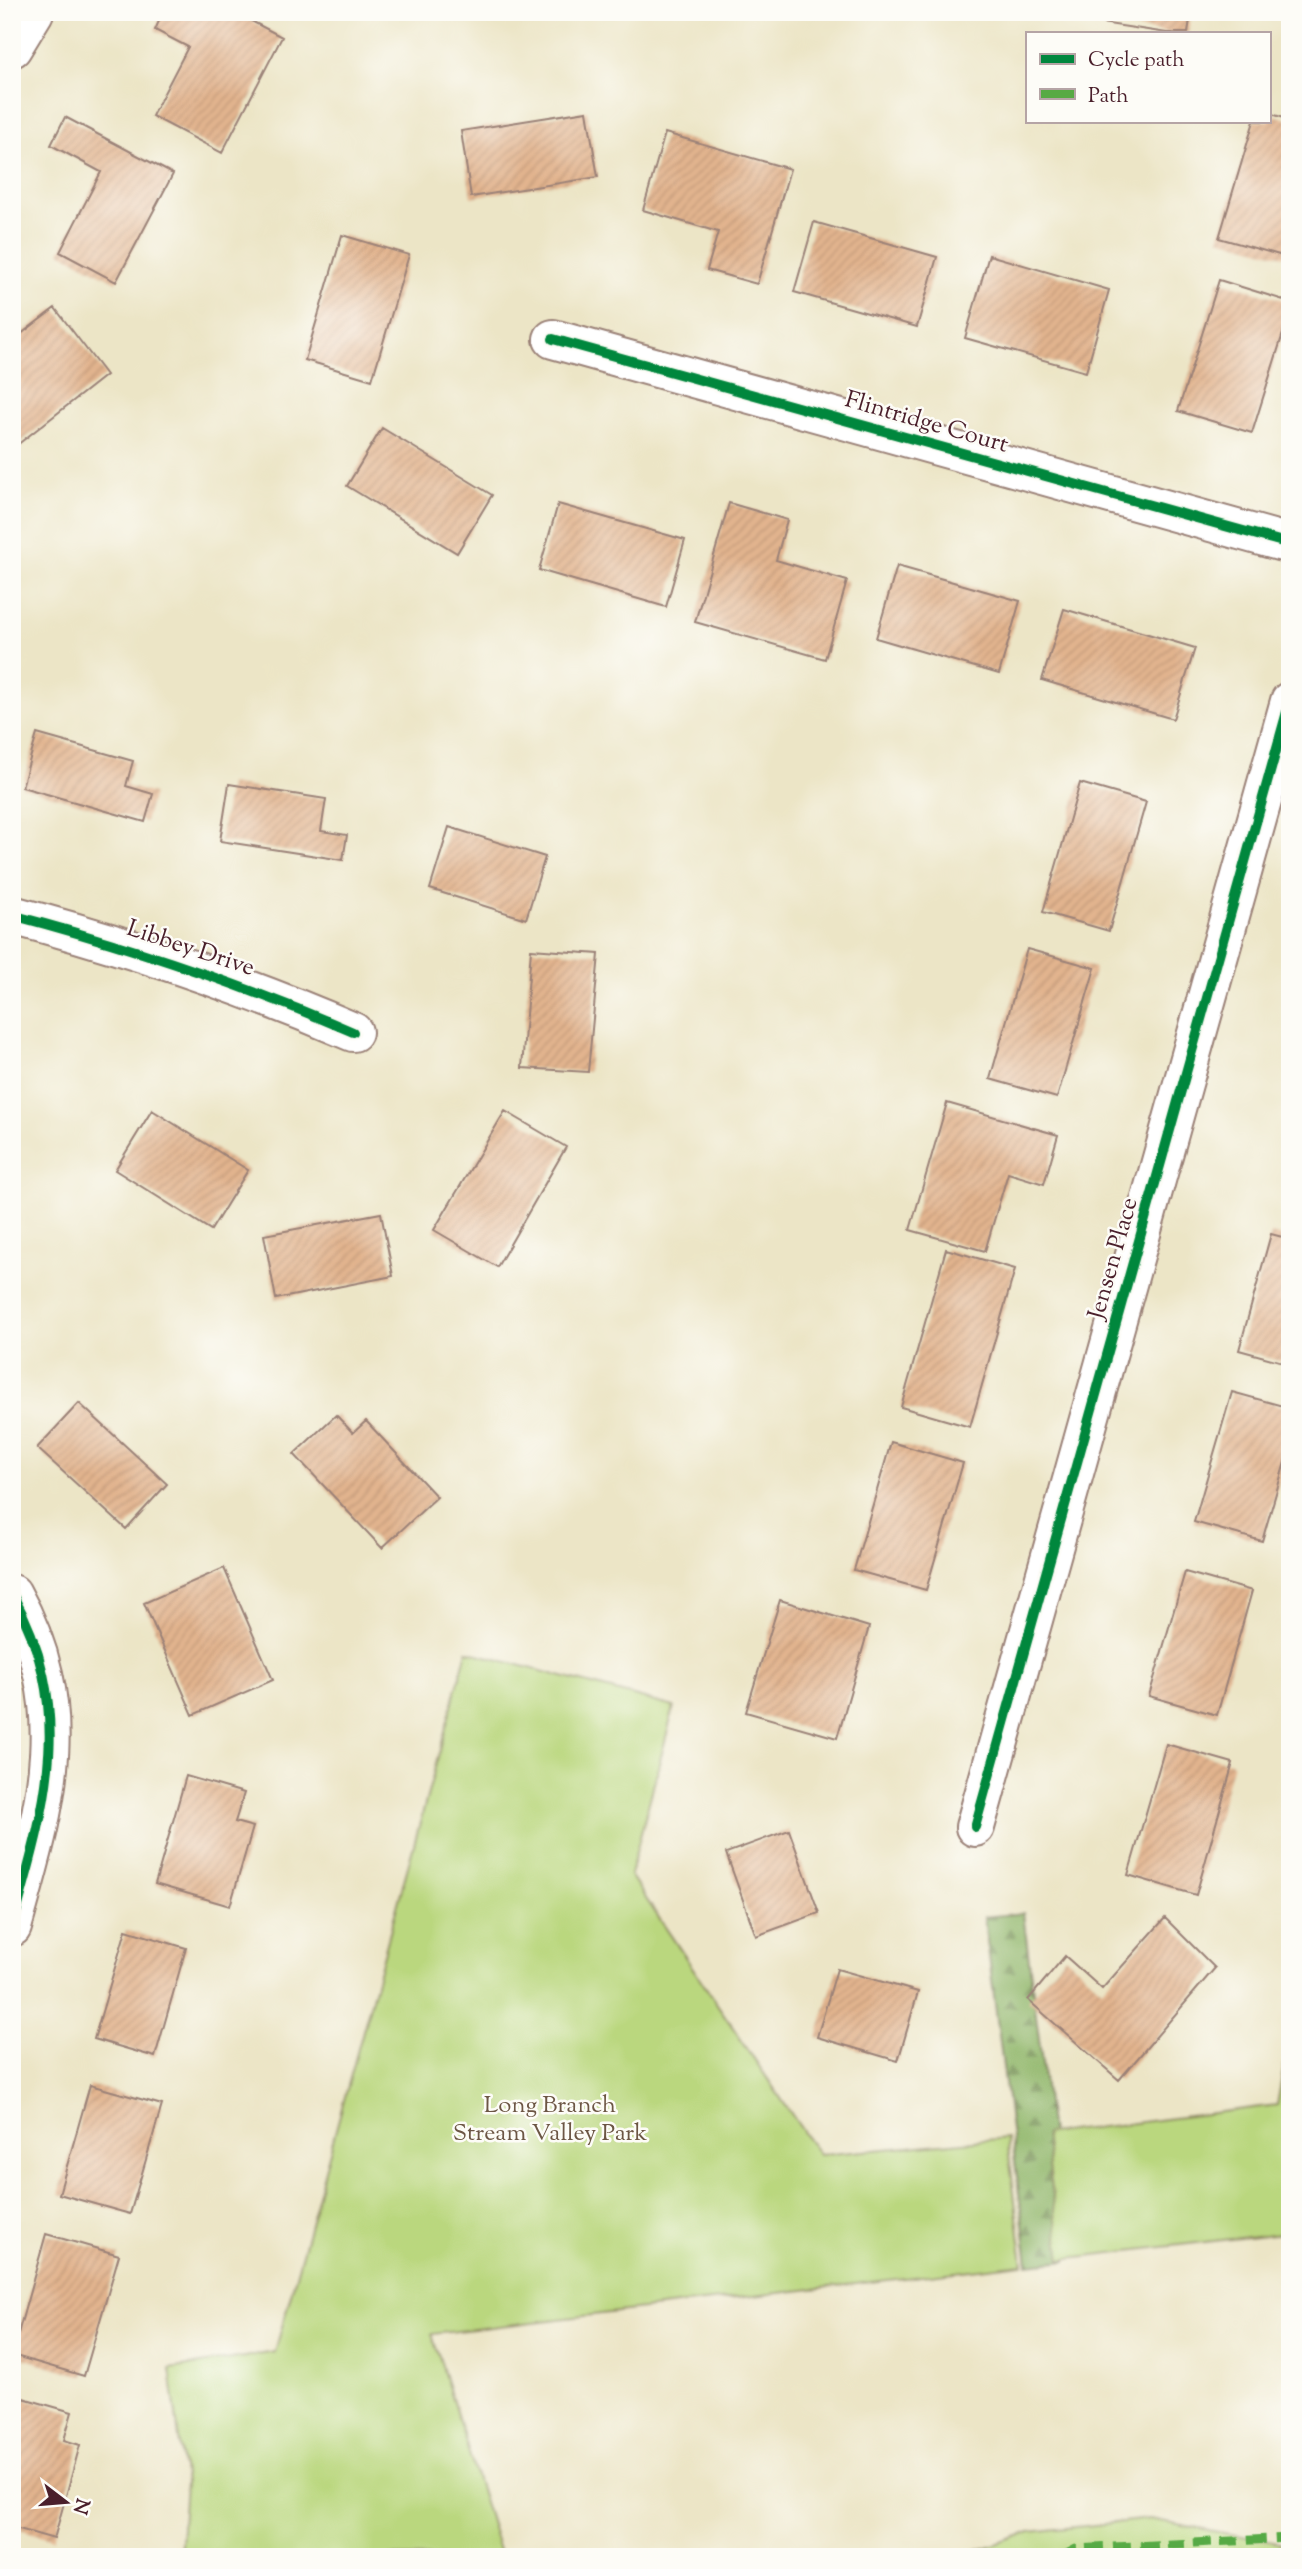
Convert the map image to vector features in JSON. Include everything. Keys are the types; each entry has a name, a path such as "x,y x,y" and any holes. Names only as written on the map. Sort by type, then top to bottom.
{"street":[{"path":"12,48 34,12"},
{"name":"Flintridge Court","path":"553,339 1290,544"},
{"name":"Jensen Place","path":"975,1827 1290,701"},
{"name":"Libbey Drive","path":"12,915 91,936 254,990 353,1032"},
{"path":"12,1594 23,1614 43,1673 50,1712 50,1752 41,1823 12,1927"}],"green space":[{"name":"Long Branch Stream Valley Park","path":"467,1651 674,1707 630,1875 819,2155 1007,2138 1023,2264 432,2334 501,2557 180,2557 185,2483 170,2369 275,2352"},
{"path":"1023,1913 1067,2260 1028,2264 984,1917"},
{"path":"1290,2032 1290,2232 1061,2259 1045,2134 1277,2105"},
{"path":"1150,2519 1290,2545 1290,2557 959,2557 1030,2532"}],"building":[{"path":"163,12 234,12 282,37 222,153 152,116 188,47 155,30"},
{"path":"1076,12 1191,12 1188,32 1160,32 1075,19"},
{"path":"587,111 598,177 471,197 461,131"},
{"path":"1270,113 1290,120 1290,258 1219,238 1254,122 1270,122"},
{"path":"65,117 173,174 116,282 60,252 101,172 51,145"},
{"path":"665,133 790,169 757,284 707,270 718,232 643,210"},
{"path":"814,222 937,257 917,327 794,292"},
{"path":"342,235 409,255 372,380 305,360"},
{"path":"989,255 1109,290 1086,372 965,338"},
{"path":"1219,280 1290,302 1290,311 1252,433 1178,411"},
{"path":"55,308 106,375 12,449 12,341"},
{"path":"382,428 492,495 457,553 347,486"},
{"path":"729,503 787,520 776,560 847,581 825,659 695,622"},
{"path":"558,504 685,540 666,607 539,570"},
{"path":"897,566 1020,601 999,674 876,638"},
{"path":"1064,609 1195,648 1173,719 1042,680"},
{"path":"37,734 133,761 126,786 153,794 145,822 22,787"},
{"path":"1080,783 1146,802 1109,931 1043,912"},
{"path":"229,784 326,799 321,831 347,835 343,860 220,841"},
{"path":"449,827 545,857 526,919 430,889"},
{"path":"531,949 599,954 588,1072 522,1068"},
{"path":"1027,949 1095,968 1057,1098 990,1079"},
{"path":"947,1103 1058,1135 1044,1184 1008,1173 985,1251 910,1230"},
{"path":"152,1110 248,1170 211,1230 115,1170"},
{"path":"505,1111 566,1147 497,1267 434,1230"},
{"path":"381,1213 393,1276 276,1299 264,1235"},
{"path":"1271,1234 1290,1239 1290,1364 1239,1350"},
{"path":"946,1249 1015,1269 970,1427 901,1407"},
{"path":"1232,1392 1290,1408 1290,1445 1262,1541 1194,1522"},
{"path":"79,1403 167,1484 126,1529 37,1448"},
{"path":"336,1415 353,1433 366,1421 437,1497 382,1548 294,1454"},
{"path":"891,1442 963,1463 926,1590 854,1570"},
{"path":"224,1568 273,1680 193,1715 144,1603"},
{"path":"1185,1572 1252,1591 1217,1715 1149,1696"},
{"path":"780,1600 869,1627 837,1738 746,1712"},
{"path":"1166,1744 1233,1763 1196,1895 1128,1875"},
{"path":"186,1776 244,1793 235,1822 253,1827 230,1906 155,1884"},
{"path":"789,1830 819,1913 756,1936 726,1853"},
{"path":"1165,1918 1215,1968 1119,2080 1028,2000 1065,1956 1102,1989"},
{"path":"126,1930 186,1948 155,2057 94,2039"},
{"path":"837,1969 918,1992 898,2061 817,2037"},
{"path":"90,2085 162,2105 130,2214 59,2194"},
{"path":"46,2234 119,2255 84,2376 12,2355"},
{"path":"16,2396 72,2412 64,2440 80,2445 54,2539 12,2527 12,2411"}],"marked path":[{"path":"1061,2557 1076,2549 1290,2538"}],"cycle path":[{"path":"553,339 1290,544"},
{"path":"975,1827 1290,701"},
{"path":"12,915 185,967 353,1032"},
{"path":"12,1594 32,1637 44,1679 49,1719 49,1760 44,1800 12,1927"}]}
